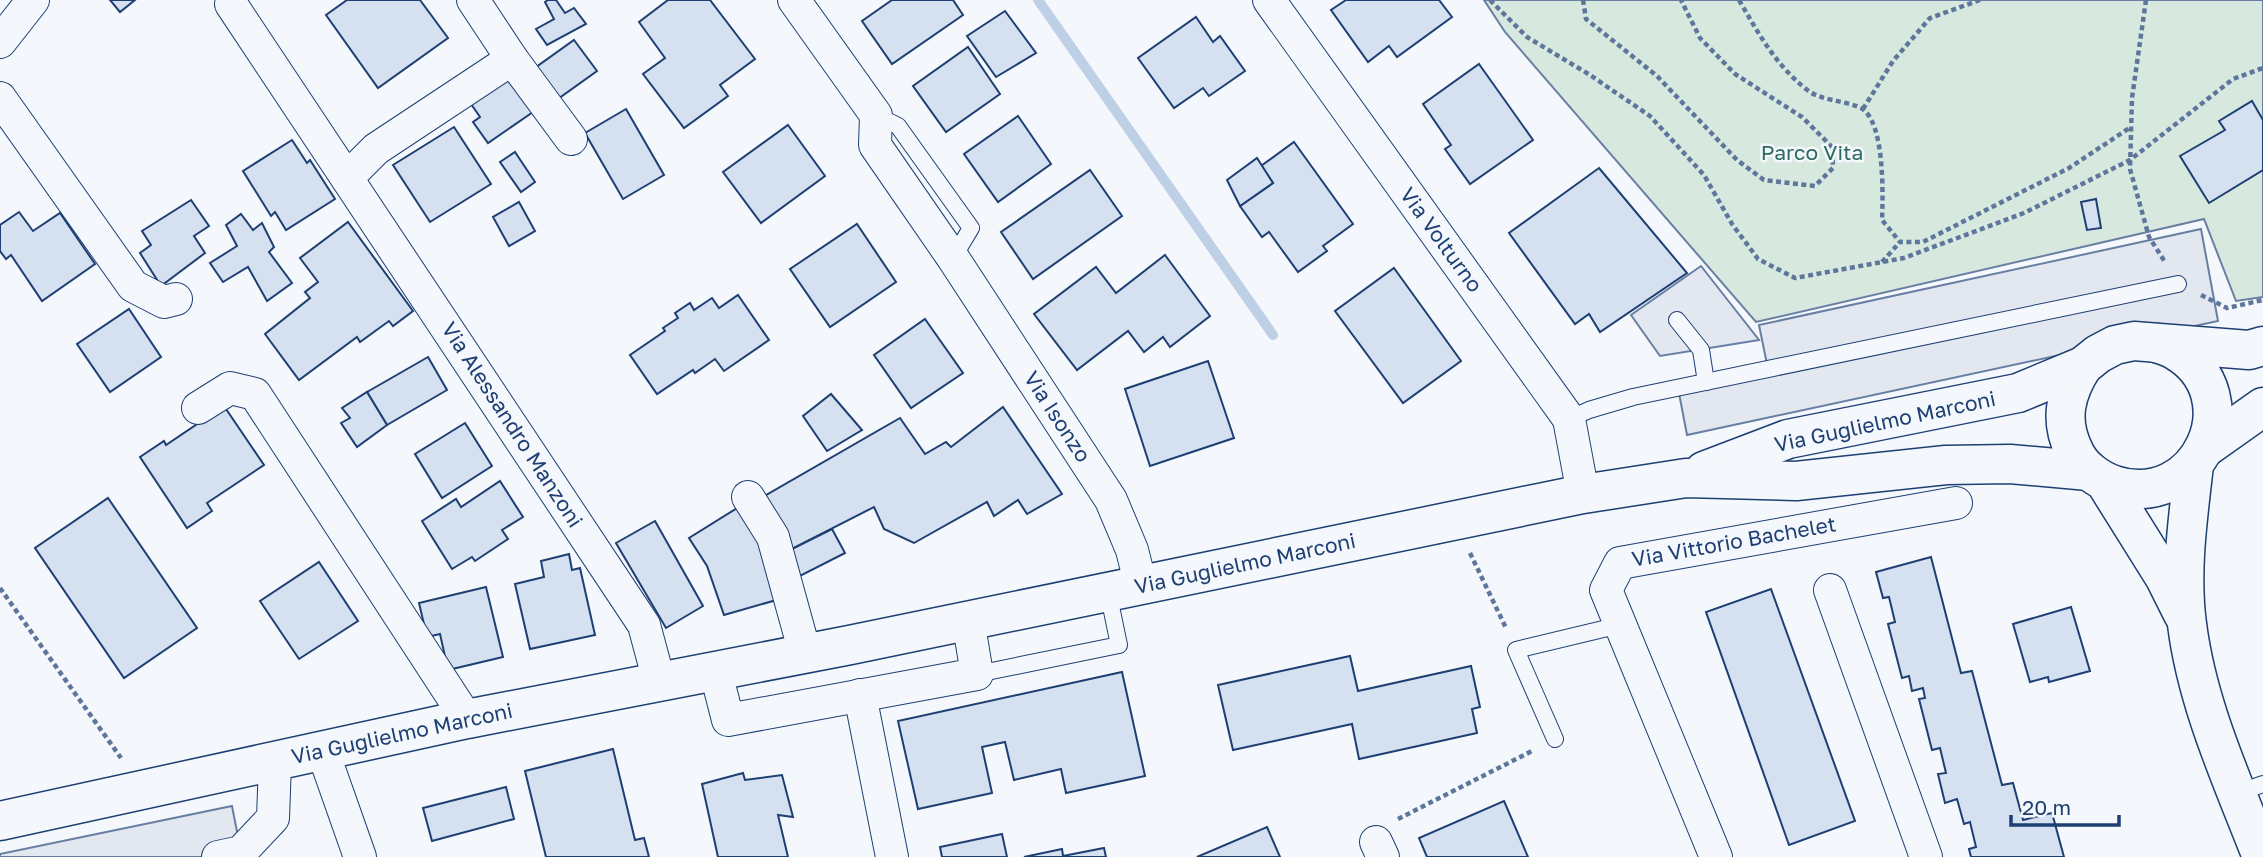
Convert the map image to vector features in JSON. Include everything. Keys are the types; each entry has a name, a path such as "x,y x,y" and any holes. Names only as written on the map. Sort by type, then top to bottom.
{"main road":[{"name":"Via Guglielmo Marconi","path":"1686,478 1788,439 2018,393 2083,366 2115,345 2134,341 2249,350 2263,346"},
{"path":"2154,342 2175,350 2193,364 2206,382 2212,405 2212,427 2200,457 2188,517 2187,622"},
{"name":"Via Guglielmo Marconi","path":"2083,366 2072,382 2064,420 2068,439 2076,456 2097,477"},
{"name":"Via Guglielmo Marconi","path":"0,821 467,719 1124,589 1584,494 1686,478 1796,481 1946,465 2010,464 2097,477 2128,489 2152,489 2175,480 2263,407"},
{"path":"2097,477 2165,578 2187,622 2211,724 2250,788 2262,857"}],"street":[{"path":"0,43 33,0"},
{"path":"473,0 512,59 571,139"},
{"name":"Via Isonzo","path":"794,0 876,115 875,145 954,258 1111,500 1132,551 1124,589"},
{"name":"Via Volturno","path":"1269,0 1569,419 1584,494"},
{"name":"Via Alessandro Manzoni","path":"231,4 645,625 659,681"},
{"path":"347,178 376,149 512,59"},
{"path":"0,98 133,286 164,302 176,299"},
{"path":"198,408 230,388 256,394 467,719"},
{"path":"748,498 773,537 805,653"},
{"name":"Via Vittorio Bachelet","path":"1716,857 1606,590 1620,563 1956,503"},
{"path":"1830,590 1926,857"},
{"path":"715,669 728,720 977,674 968,620"},
{"path":"860,695 892,857"},
{"path":"323,752 360,857"},
{"path":"218,857 241,852 273,818 275,762"}],"lane":[{"path":"1569,419 1633,397 2178,284"},
{"path":"1676,320 1701,350 1706,382"},
{"path":"977,674 1119,645 1124,589"},
{"path":"1555,739 1516,650 1620,625"}],"path":[{"path":"1490,0 1527,37 1650,116 1704,175 1732,223 1758,260 1795,278 1904,258 2024,213 2130,160 2233,79 2263,68"},
{"path":"1583,0 1586,19 1657,76 1737,160 1764,180 1815,186 1833,168 1832,147 1802,117 1735,74 1700,38 1681,0"},
{"path":"1739,0 1775,61 1808,91 1863,109 1873,122 1883,177 1882,220 1900,242"},
{"path":"1863,109 1893,61 1930,18 1980,0"},
{"path":"2146,0 2132,98 2130,169 2149,237"},
{"path":"1882,262 1900,242 1923,242 2069,168 2132,127"},
{"path":"1467,546 1516,650"},
{"path":"0,588 144,790"},
{"path":"1385,839 1555,739"}],"green space":[{"name":"Parco Vita","path":"1484,0 2263,0 2263,297 2236,301 2204,219 1756,322 1505,32"}],"shaded area":[{"path":"2201,229 2218,321 1687,435 1678,388 1768,369 1759,325"},
{"path":"1701,266 1759,340 1660,356 1631,315"},
{"path":"232,806 241,852 218,857 0,857 0,854"}],"building":[{"path":"110,0 135,0 120,12"},
{"path":"347,0 420,0 448,38 378,88 326,15"},
{"path":"556,0 565,13 574,8 586,24 547,45 536,29 554,19 545,2"},
{"path":"668,0 710,0 755,59 720,85 728,96 684,128 643,74 665,58 639,22"},
{"path":"892,0 953,0 963,15 892,64 862,21"},
{"path":"1346,0 1439,0 1452,17 1397,57 1389,46 1368,62 1331,10"},
{"path":"1005,11 1036,53 996,77 967,36"},
{"path":"1196,17 1213,42 1220,36 1245,71 1209,96 1203,88 1174,108 1138,58"},
{"path":"574,40 597,71 548,106 525,75"},
{"path":"968,47 1000,94 946,132 913,86"},
{"path":"1479,64 1533,140 1470,184 1445,149 1451,145 1423,104"},
{"path":"508,77 533,112 488,143 473,122 480,117 471,104"},
{"path":"2252,101 2263,120 2263,170 2209,203 2180,156 2225,130 2219,121"},
{"path":"626,109 664,175 623,199 585,133"},
{"path":"1018,116 1051,164 998,202 964,154"},
{"path":"788,125 825,176 761,223 723,172"},
{"path":"454,127 491,184 430,222 393,165"},
{"path":"292,140 307,163 310,160 335,199 286,230 275,212 271,216 243,171"},
{"path":"1294,142 1353,224 1323,246 1327,251 1298,272 1269,232 1262,237 1240,206 1273,183 1261,166"},
{"path":"515,152 535,182 521,192 500,162"},
{"path":"1257,158 1273,183 1240,206 1227,180"},
{"path":"1599,168 1687,273 1600,332 1589,314 1575,324 1509,233"},
{"path":"1090,170 1122,216 1033,279 1001,232"},
{"path":"2096,199 2101,228 2087,230 2081,202"},
{"path":"191,200 209,226 194,236 205,253 161,286 140,253 151,245 142,231"},
{"path":"519,202 535,231 509,246 493,217"},
{"path":"19,212 33,231 60,213 95,264 42,301 11,255 6,259 0,251 0,225"},
{"path":"241,214 253,230 262,223 274,247 269,252 292,283 267,301 248,267 223,282 210,263 237,246 226,225"},
{"path":"348,222 413,311 393,326 389,321 360,342 357,337 299,380 265,334 310,298 305,292 318,282 300,258"},
{"path":"857,224 896,282 830,327 790,269"},
{"path":"1165,255 1210,316 1170,347 1163,337 1144,352 1128,331 1077,370 1034,314 1096,267 1116,293"},
{"path":"1394,268 1461,361 1403,403 1335,311"},
{"path":"738,295 769,340 724,371 715,359 657,394 630,355 665,331 663,328 678,318 675,313 690,303 694,310 712,298 719,308"},
{"path":"129,309 161,357 110,392 77,344"},
{"path":"925,319 963,373 911,408 874,355"},
{"path":"428,357 447,390 387,425 367,392"},
{"path":"1208,361 1234,438 1150,466 1125,389"},
{"path":"367,392 387,425 357,447 341,423 350,418 342,408"},
{"path":"831,394 862,430 827,451 803,416"},
{"path":"224,406 264,465 207,503 212,511 187,528 140,457 164,441 166,445"},
{"path":"1003,407 1062,494 1027,514 1018,500 994,516 987,502 914,543 884,529 874,507 786,552 761,498 900,418 925,454 946,442 951,447"},
{"path":"465,423 492,466 442,498 415,454"},
{"path":"500,481 523,517 502,530 508,539 475,561 472,557 452,569 422,521 456,499 461,507"},
{"path":"108,498 197,628 124,678 35,548"},
{"path":"742,505 762,536 780,599 724,615 707,566 689,538"},
{"path":"655,521 703,606 666,628 616,543"},
{"path":"832,529 845,553 798,577 786,552"},
{"path":"569,554 572,570 580,568 595,635 530,649 515,584 544,577 541,561"},
{"path":"1931,557 1961,673 1972,671 2002,785 2013,783 2023,820 2052,813 2064,857 1971,857 1969,849 1976,847 1970,822 1964,824 1957,799 1945,803 1938,774 1946,773 1940,748 1932,750 1919,699 1925,698 1923,688 1912,691 1909,676 1902,678 1888,624 1895,622 1889,597 1883,598 1876,572"},
{"path":"319,562 358,621 299,659 260,601"},
{"path":"486,587 503,657 448,670 440,634 427,637 419,603"},
{"path":"1771,589 1855,821 1789,845 1706,612"},
{"path":"2071,607 2090,671 2049,682 2048,677 2030,682 2013,624"},
{"path":"1350,656 1358,691 1471,666 1480,707 1472,709 1477,733 1359,759 1352,724 1233,750 1218,685"},
{"path":"1122,672 1145,776 1066,793 1061,769 1014,780 1005,742 982,747 992,793 918,809 898,721"},
{"path":"613,749 635,840 644,838 649,857 546,857 525,771"},
{"path":"743,773 745,780 782,775 793,817 778,815 788,857 718,857 702,784"},
{"path":"506,787 514,819 432,841 423,808"},
{"path":"1504,801 1528,857 1427,857 1419,838"},
{"path":"1267,827 1280,857 1197,857"},
{"path":"1002,834 1007,857 942,857 940,847"},
{"path":"1104,848 1106,857 1024,857 1062,849 1063,856"}],"waterway":[{"path":"1038,0 1273,335"}]}
